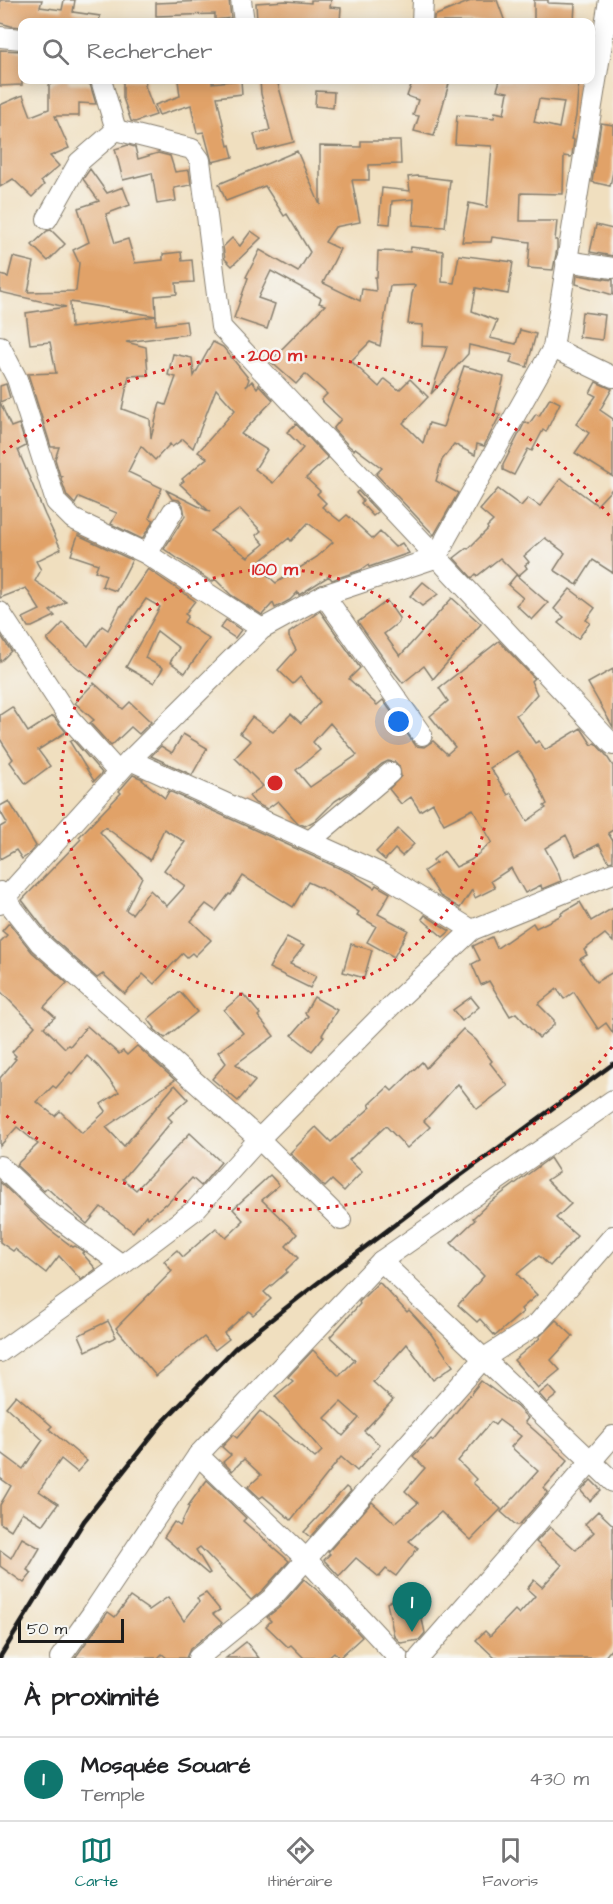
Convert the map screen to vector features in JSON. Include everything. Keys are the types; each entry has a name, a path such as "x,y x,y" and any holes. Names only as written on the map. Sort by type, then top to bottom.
{"street":[{"path":"241,0 243,18"},
{"path":"422,18 423,0"},
{"path":"341,1220 259,1139 40,943 1,898 124,766 262,629 324,595 438,557 446,538 553,348 609,0"},
{"path":"0,37 18,39"},
{"path":"102,84 116,130"},
{"path":"47,219 79,162 116,130"},
{"path":"116,130 192,149 200,160 221,327 613,745"},
{"path":"566,261 613,268"},
{"path":"0,346 17,379 56,502 73,519 147,554 262,629"},
{"path":"553,348 613,377"},
{"path":"147,554 173,511"},
{"path":"324,595 422,735"},
{"path":"0,612 70,719 124,766 310,841 382,873 472,930"},
{"path":"310,841 390,773"},
{"path":"0,1352 195,1210 259,1139 394,1003 472,930 613,873"},
{"path":"60,1658 92,1615 198,1455 381,1261 613,1100"},
{"path":"0,1166 48,1211 122,1265"},
{"path":"198,1658 271,1599 483,1359 537,1324 613,1236"},
{"path":"381,1261 613,1482"},
{"path":"419,1658 613,1436"},
{"path":"198,1455 306,1559 398,1658"}],"building":[{"path":"0,0 42,0 40,7 62,10 64,0 75,0 73,12 100,16 100,18 18,18 18,27 0,23"},
{"path":"229,0 231,18 215,18 215,14 156,16 156,3"},
{"path":"311,0 331,0 330,7 341,8 340,18 257,18 256,3 286,1 311,3"},
{"path":"473,0 497,0 504,18 434,18 434,16"},
{"path":"534,0 575,4 574,18 534,18"},
{"path":"0,50 18,51 18,84 22,85 0,86"},
{"path":"90,84 96,104 79,103 79,116 55,116 69,148 50,156 59,166 41,181 44,185 32,197 13,179 0,187 0,105 23,95 31,116 49,109 49,85"},
{"path":"123,84 145,84 156,115 135,122 131,121 123,98"},
{"path":"178,84 241,84 242,94 217,97 228,146 230,145 233,157 212,162 204,132 197,133 191,105 159,115 155,105 180,96"},
{"path":"260,84 278,84 294,142 258,151 254,134 270,130"},
{"path":"412,84 449,84 434,136 414,131 419,116 413,115 418,100 407,96"},
{"path":"499,84 579,84 571,139 574,140 572,155 571,157 564,156 563,194 521,193 520,221 557,221 555,240 557,240 557,249 553,270 528,268 530,242 492,237 491,242 462,242 469,203 487,207 492,146 455,144 457,115 494,118 495,112 504,114 508,92 497,90","holes":["539,99 564,102 559,128 534,122"]},
{"path":"316,91 334,92 333,108 315,106"},
{"path":"601,123 613,125 613,172 610,186 592,182"},
{"path":"361,141 400,141 401,164 369,165 369,180 352,180 360,222 335,227 325,242 340,249 323,283 360,301 362,289 376,291 378,251 410,252 411,247 443,251 442,282 454,283 459,255 513,262 508,294 476,288 472,311 497,321 490,338 516,344 520,330 536,334 527,367 510,362 513,355 469,345 468,354 431,394 447,347 422,346 423,325 408,324 415,285 390,286 380,346 370,342 351,361 379,387 385,379 399,390 410,379 428,397 403,423 423,443 429,423 443,427 464,366 504,377 495,413 500,415 484,446 477,444 475,455 454,444 442,460 436,481 458,493 434,535 376,474 382,468 355,448 354,450 333,429 341,419 321,400 327,394 305,374 296,384 270,361 325,305 319,303 321,298 271,271 258,298 275,304 267,329 234,318 248,278 246,277 260,250 298,272 310,252 287,214 284,216 265,186 226,201 219,184 297,151 320,205 320,146 361,147"},
{"path":"128,145 135,147 138,159 158,153 170,156 175,172 189,170 191,185 174,188 176,201 157,204 152,173 123,180 115,149"},
{"path":"90,169 107,193 123,187 130,205 106,214 115,243 128,239 135,263 163,260 163,254 181,252 182,261 192,260 194,282 176,283 177,294 155,296 156,316 156,325 186,321 188,334 126,342 146,347 148,375 129,376 122,409 150,419 151,438 160,403 166,405 176,377 168,375 173,354 192,358 194,376 213,342 223,347 249,379 246,387 252,381 257,388 259,385 273,400 241,434 267,450 255,469 273,483 303,448 287,432 296,424 328,458 306,478 320,491 317,494 326,503 322,507 340,521 347,515 373,539 380,532 395,547 402,543 409,553 369,567 368,565 361,570 332,580 329,576 299,595 298,592 290,600 275,608 273,603 262,615 231,595 215,579 212,582 164,549 185,516 183,505 179,500 172,499 166,490 210,512 180,484 184,481 182,479 207,458 198,452 235,410 216,389 193,448 183,439 172,447 170,444 155,460 141,446 128,472 162,488 149,518 154,520 142,539 111,524 117,513 79,497 75,504 67,496 55,459 59,447 51,447 28,374 56,373 50,342 30,344 26,313 66,307 0,292 0,275 8,277 13,257 34,262 28,292 76,291 79,263 73,250 89,242 78,208 99,201 83,179","holes":["70,302 156,316 71,328","240,509 261,531 256,535 264,544 248,557 211,531","308,523 333,542 317,557 276,583 256,565 289,538 291,541"]},
{"path":"408,177 450,180 445,227 413,225 414,199 392,201 390,224 379,223 382,188 410,191"},
{"path":"596,225 613,229 613,256 590,252"},
{"path":"51,230 65,244 48,261 32,245"},
{"path":"251,231 261,238 232,266 225,259 223,247 232,238 240,246"},
{"path":"577,275 613,280 613,295 576,284"},
{"path":"582,312 605,315 602,340 579,337"},
{"path":"596,382 612,389 600,410 613,419 613,477 575,453 589,433 576,424 596,396 590,393"},
{"path":"6,384 10,398 0,402 0,386"},
{"path":"550,398 560,403 546,432 543,430 532,451 528,449 514,475 503,470 503,465 525,422 529,424 536,414 539,416"},
{"path":"0,402 11,427 19,424 26,446 18,450 61,549 36,561 41,570 35,581 66,602 50,611 55,616 32,627 28,627 23,618 40,610 26,588 0,598"},
{"path":"561,478 597,505 613,488 613,573 593,560 577,585 554,570 565,553 545,538 524,556 529,562 525,565 527,568 518,576 500,558 472,578 454,558 468,549 488,529 487,527 493,521 480,510 498,489 521,506 528,498 540,506"},
{"path":"358,491 378,512 373,516 361,503 363,501 356,493"},
{"path":"78,535 132,560 116,591 102,586 106,575 95,571 98,564 71,555"},
{"path":"148,569 195,601 185,614 188,616 184,622 209,639 185,673 170,662 179,648 157,631 145,658 163,668 154,683 126,667 160,607 146,599 91,678 47,640 63,623 88,646 102,626 108,630 121,605"},
{"path":"516,575 548,603 532,620 516,605 523,598 508,585"},
{"path":"423,582 438,594 422,606 410,596"},
{"path":"570,589 595,608 586,620 590,623 578,639 558,623 564,617 554,609"},
{"path":"452,598 481,624 433,679 424,666 403,683 358,622 387,601 399,618 399,622 384,634 400,656"},
{"path":"320,611 360,668 349,679 377,705 383,700 416,746 424,747 433,741 447,754 455,747 430,716 448,701 439,688 499,641 534,678 531,681 537,694 516,715 535,743 539,741 545,750 581,728 592,745 595,743 613,766 613,830 608,833 613,841 613,861 609,862 599,844 576,856 566,835 545,848 561,881 542,889 541,885 525,893 511,868 491,881 495,888 475,898 472,890 460,908 440,896 424,871 436,863 433,860 444,851 456,867 471,860 492,842 473,809 444,824 433,803 420,811 411,797 401,804 389,789 401,776 399,766 395,762 388,761 382,764 335,801 316,820 305,826 298,823 278,801 267,809 255,803 249,796 263,786 235,758 251,741 240,733 252,717 273,732 291,714 301,723 320,702 300,677 293,684 278,670 296,650 289,633","holes":["330,723 357,755 310,787 296,770 320,750 313,742","517,751 532,772 547,804 544,806 546,808 527,821 511,793 508,795 490,768"]},
{"path":"226,620 241,630 235,638 220,628"},
{"path":"0,634 11,651 0,662"},
{"path":"613,669 613,727 588,683"},
{"path":"94,683 123,709 130,702 151,722 139,734 131,727 111,746 90,723 94,720 75,703"},
{"path":"12,707 28,732 53,716 66,732 38,750 50,766 26,784 10,762 13,759 0,739 0,715"},
{"path":"183,734 207,748 192,775 151,756 161,746 172,753"},
{"path":"73,740 102,773 94,781 70,742"},
{"path":"133,775 143,779 165,798 169,791 352,874 374,888 376,885 390,893 378,914 408,930 394,957 367,942 376,926 357,915 359,912 325,890 308,882 293,907 243,876 231,895 229,894 216,911 206,904 191,921 211,940 195,956 192,953 187,957 183,953 154,984 143,974 125,994 103,974 97,978 49,935 22,900 81,839 79,837 121,793 119,791","holes":["105,827 150,860 164,829 185,842 164,870 185,886 167,906 150,890 132,914 126,910 142,877 100,832"]},
{"path":"9,801 36,846 22,859 16,850 0,859 0,827 7,823 0,811 0,806"},
{"path":"398,829 414,844 402,856 395,849 385,860 376,852"},
{"path":"580,902 591,921 613,908 613,942 605,934 584,950 587,955 580,959 596,982 613,972 613,1033 606,1023 598,1029 574,992 564,999 557,989 538,1004 554,1020 554,1025 539,1038 516,1013 510,1016 489,981 481,985 472,964 480,960 473,946 492,937 497,948 533,923 536,928 562,915 561,913"},
{"path":"425,915 450,931 443,937 422,919"},
{"path":"9,923 32,952 67,983 44,1007 55,1017 44,1027 65,1048 70,1046 87,1026 119,1054 123,1051 127,1055 137,1046 175,1080 106,1127 124,1146 175,1085 188,1099 168,1117 172,1121 123,1179 136,1190 190,1133 221,1162 201,1186 192,1178 166,1205 148,1218 146,1215 133,1232 101,1207 87,1224 47,1188 44,1191 16,1165 38,1144 17,1127 0,1146 0,1078 16,1059 12,1052 35,1026 0,991 0,942 7,935 2,931","holes":["87,1056 119,1092 101,1104 106,1111 82,1133 60,1111 55,1116 37,1102 53,1086 56,1088 70,1072 72,1074"]},
{"path":"287,937 304,946 290,964 316,976 310,988 269,968"},
{"path":"351,944 372,950 364,978 343,972"},
{"path":"180,992 197,1012 165,1038 154,1029 148,1019"},
{"path":"243,994 260,1014 258,1016 274,1036 236,1064 255,1081 238,1101 212,1079 226,1063 218,1052 243,1033 224,1010"},
{"path":"314,997 337,1010 322,1035 324,1036 312,1051 292,1035 308,1016 305,1013"},
{"path":"471,997 479,1007 462,1021 453,1010"},
{"path":"463,1029 476,1040 508,1086 477,1109 458,1084 424,1121 430,1127 407,1148 386,1126 349,1160 362,1172 344,1191 332,1180 325,1187 290,1153 316,1127 331,1142 371,1107 369,1105 388,1087 392,1091 422,1062 426,1068"},
{"path":"550,1158 559,1172 547,1180 571,1204 556,1218 577,1236 550,1266 539,1256 517,1274 537,1295 521,1309 523,1312 495,1336 480,1319 477,1322 458,1305 484,1276 451,1243 489,1203"},
{"path":"270,1175 279,1185 262,1200 297,1234 286,1246 298,1258 286,1270 287,1272 264,1292 271,1299 253,1315 249,1311 224,1333 229,1339 215,1350 204,1337 156,1376 116,1328 172,1271 164,1261 177,1250 183,1257 216,1228 226,1238 242,1223 243,1220 233,1209"},
{"path":"0,1182 49,1229 73,1247 84,1252 82,1253 96,1269 81,1280 59,1256 46,1273 15,1249 13,1251 0,1242"},
{"path":"379,1282 431,1334 453,1366 433,1380 407,1344 373,1382 393,1400 364,1431 380,1445 357,1471 341,1457 291,1520 263,1496 260,1498 248,1487 261,1475 244,1459 232,1471 223,1462 231,1455 222,1447 233,1435 237,1438 260,1411 315,1458 322,1451 275,1396 293,1381 288,1377 313,1350 339,1376 355,1360 330,1337 360,1304 359,1302","holes":["341,1402 359,1418 343,1436 325,1418"]},
{"path":"556,1320 573,1336 551,1360 560,1370 538,1388 514,1360 540,1338"},
{"path":"108,1321 116,1337 86,1351 79,1335"},
{"path":"481,1381 517,1407 528,1418 525,1422 568,1460 544,1488 548,1492 519,1525 501,1512 538,1471 511,1447 521,1436 499,1420 495,1425 491,1422 458,1461 476,1479 473,1483 501,1509 471,1540 441,1512 409,1541 418,1548 396,1576 386,1569 379,1577 356,1558 339,1576 324,1560 330,1554 328,1552 372,1502 395,1523 418,1503 405,1491 425,1468 413,1456 431,1439 433,1441"},
{"path":"549,1386 557,1395 547,1403 539,1394"},
{"path":"16,1395 52,1426 49,1429 87,1461 77,1472 61,1459 39,1491 58,1504 43,1525 22,1512 11,1530 0,1523 0,1505 11,1486 0,1478 0,1452 23,1469 43,1440 6,1407"},
{"path":"207,1480 246,1518 243,1521 289,1561 251,1600 200,1547 196,1550 210,1573 208,1574 164,1537 174,1522 180,1526 188,1506"},
{"path":"591,1480 601,1490 590,1501 581,1491"},
{"path":"346,1487 351,1491 310,1537 304,1532"},
{"path":"598,1511 613,1525 613,1647 604,1658 495,1658 476,1640 485,1631 490,1636 515,1610 519,1614 535,1596 527,1589 534,1580 542,1587 562,1565 536,1542 550,1527 576,1550 594,1532 585,1524"},
{"path":"22,1538 40,1548 27,1570 32,1573 24,1583 0,1566 0,1550 11,1558"},
{"path":"304,1579 324,1596 362,1637 339,1658 334,1652 327,1658 304,1658 291,1645 288,1647 266,1626 271,1621 267,1617 280,1607"},
{"path":"406,1592 422,1619 425,1633 419,1640 401,1643 394,1636 387,1603"},
{"path":"206,1593 220,1610 213,1614 222,1623 190,1649 186,1658 167,1658 162,1654 158,1658 75,1658 108,1612 115,1617 130,1597 149,1610 168,1597 184,1621 199,1602 197,1598"},
{"path":"246,1642 259,1658 226,1658"}],"railway":[{"path":"0,1657 84,1521 161,1424 235,1348 434,1195 613,1064"}],"place":[{"name":"Mosquée Souaré","path":"412,1632"}]}
